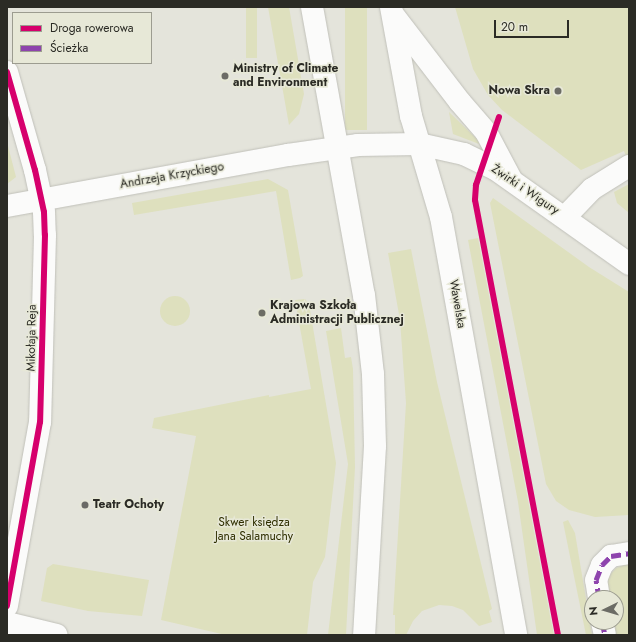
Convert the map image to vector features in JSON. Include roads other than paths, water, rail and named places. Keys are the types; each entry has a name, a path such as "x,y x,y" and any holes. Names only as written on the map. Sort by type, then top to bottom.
{"main road":[{"path":"312,7 364,295 373,374 374,446 364,635"},
{"path":"391,10 460,102 486,132 511,179"},
{"name":"Wawelska","path":"391,10 406,94 441,217 512,605 516,635"},
{"name":"Mikołaja Reja","path":"7,72 42,200 45,235 40,422 7,606"},
{"name":"Żwirki i Wigury","path":"337,147 381,143 420,144 475,158 511,179 629,264"},
{"name":"Andrzeja Krzyckiego","path":"7,206 337,147"},
{"path":"565,217 592,189 629,166"},
{"path":"597,590 596,580 602,565 611,556 629,553"},
{"path":"7,623 57,635"}],"place":[{"name":"Ministry of Climate and Environment","path":"225,76"},
{"name":"Nowa Skra","path":"558,91"},
{"name":"Krajowa Szkoła Administracji Publicznej","path":"262,313"},
{"name":"Teatr Ochoty","path":"85,505"}],"park label":[{"name":"Skwer księdza Jana Salamuchy","path":"254,530"}]}
